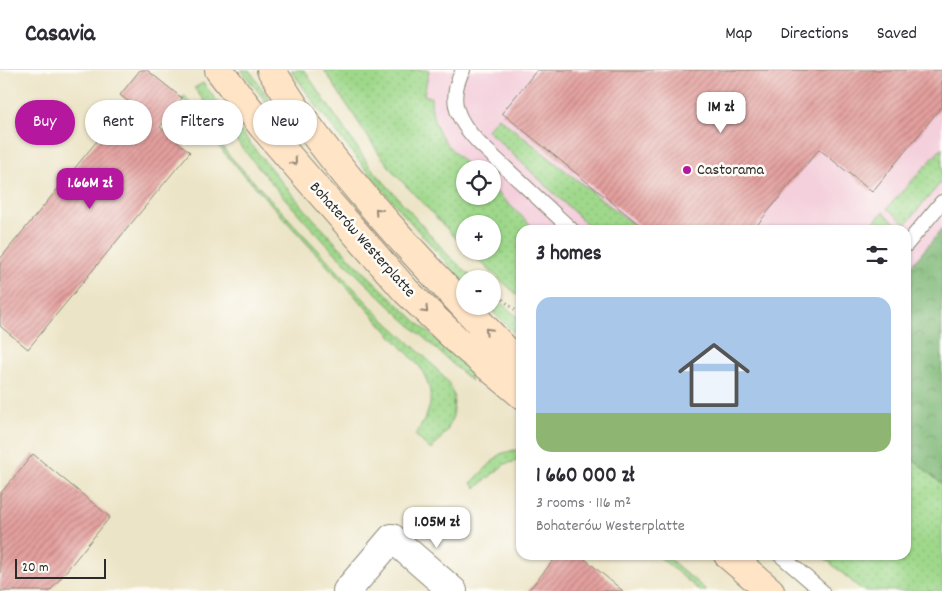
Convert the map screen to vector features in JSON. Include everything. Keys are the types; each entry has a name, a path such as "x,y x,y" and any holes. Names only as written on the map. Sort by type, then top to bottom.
{"main road":[{"name":"Bohaterów Westerplatte","path":"219,70 263,127 412,297 458,341 516,390"},
{"name":"Bohaterów Westerplatte","path":"271,70 306,124 375,208 420,260 516,361"},
{"path":"734,560 770,591"}],"street":[{"path":"347,591 392,538 453,591"}],"lane":[{"path":"463,70 458,80 455,96 458,113 466,128 479,143 567,225"},
{"path":"911,239 942,202"},
{"path":"786,560 822,591"}],"path":[{"path":"501,298 516,311"}],"shaded area":[{"name":"Castorama","path":"429,70 942,70 942,229 911,266 911,225 531,225 501,197 501,160 462,160 443,140 432,110 431,97 424,96"}],"green space":[{"path":"241,70 249,70 270,100 265,100"},
{"path":"291,70 304,70 369,165 448,255 464,270 456,270 456,273 419,232 331,126 317,106 317,100 311,98"},
{"path":"324,70 429,70 424,95 431,97 434,119 442,137 462,160 456,160 456,205 501,205 501,197 531,225 516,225 516,294 501,280 501,270 489,270 478,260 501,260 501,215 456,215 456,238 395,174 378,152"},
{"path":"203,83 216,100 204,100 194,88"},
{"path":"498,117 634,225 588,225 487,130"},
{"path":"243,134 305,210 370,278 469,371 471,381 373,290 326,243 240,145 243,145"},
{"path":"218,145 221,145 378,314 428,360 449,383 454,397 453,416 447,431 431,450 415,435 426,417 430,401 428,386 420,367"},
{"path":"942,148 942,181 906,224 887,208"},
{"path":"883,212 898,225 871,225"},
{"path":"942,229 942,484 911,458 911,266"},
{"path":"501,303 516,316 516,335 496,315 501,315"},
{"path":"516,450 516,461 505,464 476,488 471,483 500,454"},
{"path":"911,458 942,484 942,591 863,591 827,560 911,560"},
{"path":"663,560 671,560 707,591 700,591"}],"building":[{"path":"140,70 147,70 182,98 180,100 162,100 162,124 160,127 162,129 162,145 182,145 190,152 28,349 0,326 0,259 94,145 152,145 152,100 126,100 120,95"},
{"name":"Castorama","path":"537,70 942,70 942,106 872,192 819,149 757,225 640,225 502,113"},
{"path":"33,454 110,517 50,591 0,591 0,494"},
{"path":"554,560 586,560 623,591 528,591"}],"place":[{"name":"Castorama","path":"687,170"}]}
